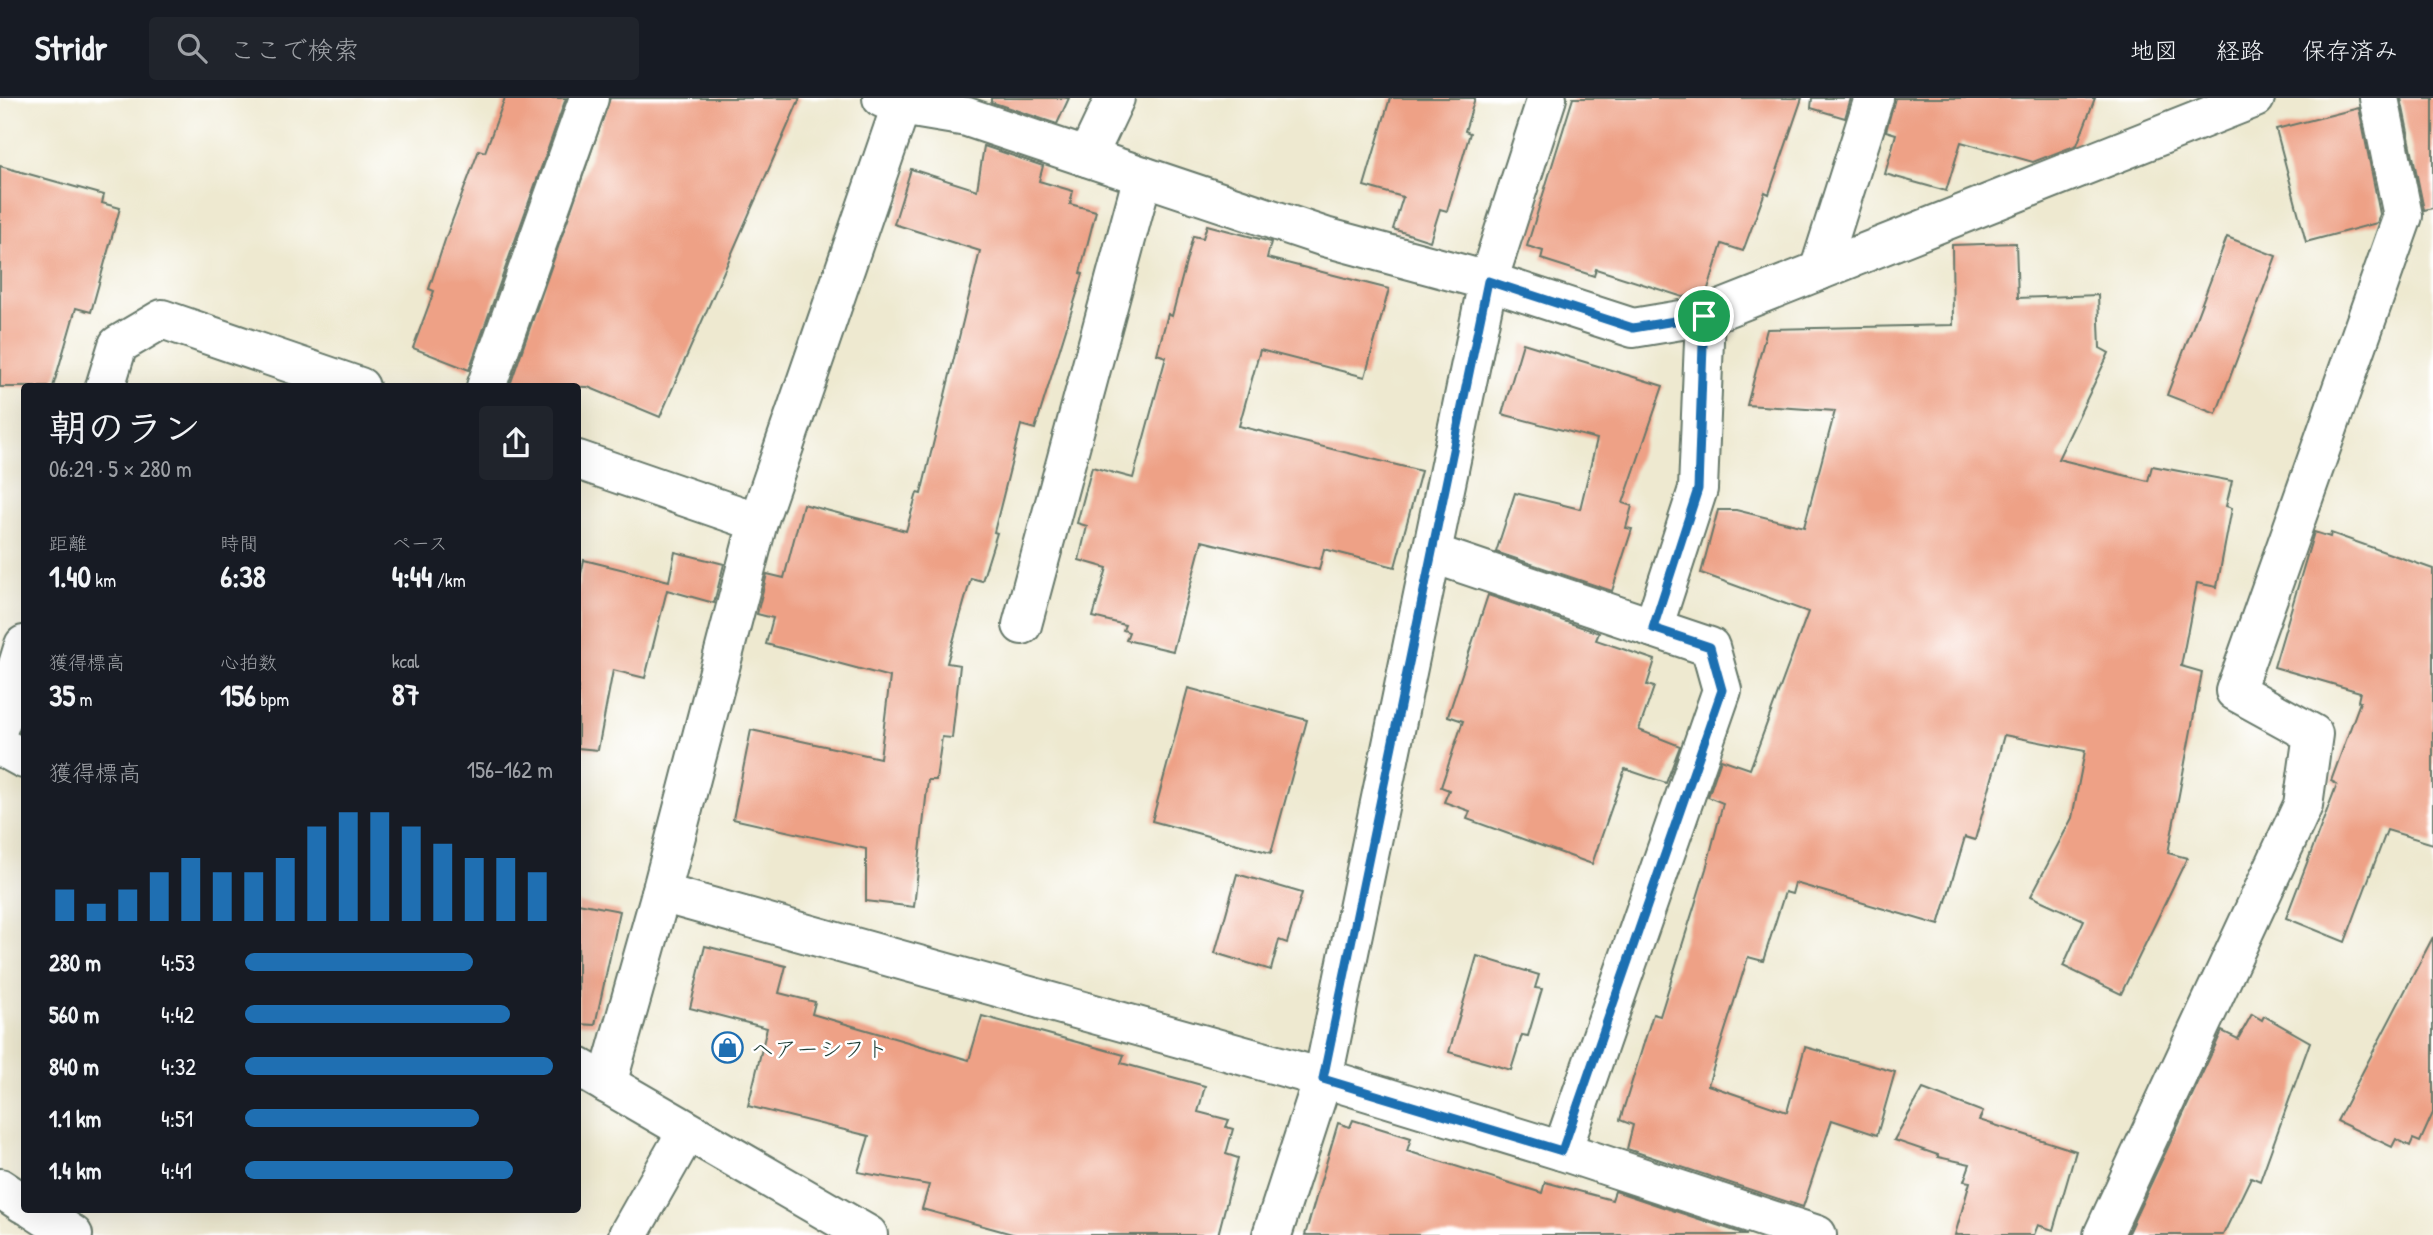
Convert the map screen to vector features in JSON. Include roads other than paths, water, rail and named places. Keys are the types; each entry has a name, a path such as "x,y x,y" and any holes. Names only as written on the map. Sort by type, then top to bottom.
{"street":[{"path":"487,383 589,98"},
{"path":"1087,157 1115,98"},
{"path":"1272,1235 1323,1079 1488,281 1547,98"},
{"path":"1819,271 1874,98"},
{"path":"2103,1235 2303,805 2313,734 2235,691 2403,216 2379,98"},
{"path":"868,1235 592,1076 661,893 758,522 892,102 972,107 1087,157 1325,237 1488,281 1633,328 1704,316 2241,101"},
{"path":"1022,625 1143,176"},
{"path":"1653,628 1698,489 1704,316"},
{"path":"106,383 118,345 162,320 348,383"},
{"path":"581,461 758,522"},
{"path":"1431,553 1710,647 1722,690 1562,1151"},
{"path":"0,724 21,655"},
{"path":"0,746 21,757"},
{"path":"661,893 1323,1079 1562,1151 1817,1235"},
{"path":"628,1235 687,1131"},
{"path":"0,1188 21,1202"},
{"path":"39,1213 73,1235"}],"place":[{"name":"ヘアーシフト","path":"728,1048"}]}
